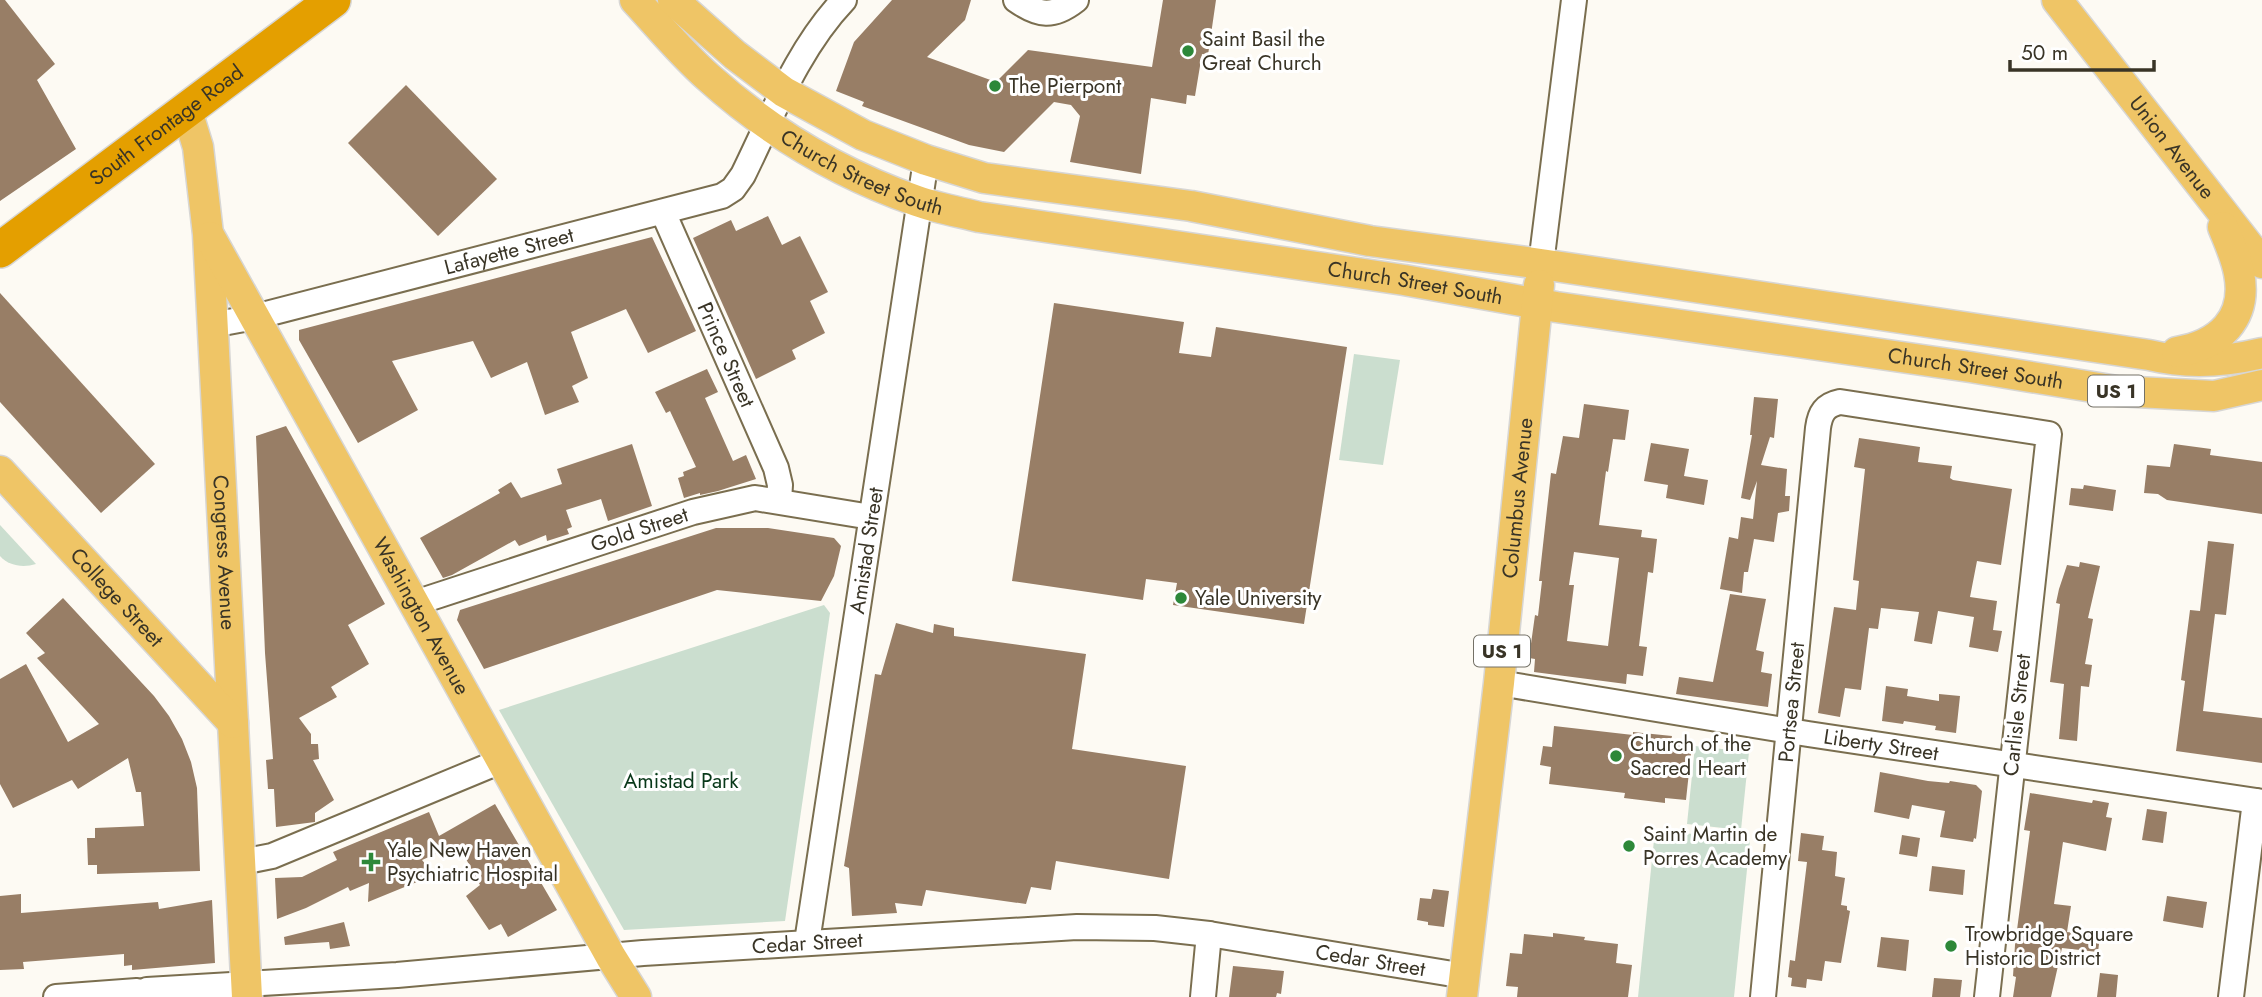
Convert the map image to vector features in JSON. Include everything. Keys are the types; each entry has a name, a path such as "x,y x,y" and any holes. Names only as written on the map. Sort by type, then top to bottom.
{"highway":[{"name":"South Frontage Road","path":"0,250 333,0"}],"main road":[{"name":"Church Street South","path":"635,0 707,76 750,112 813,154 858,177 919,201 979,217 2117,391 2214,396 2262,386"},
{"name":"Church Street South","path":"673,0 735,55 784,92 863,135 926,160 984,178 1191,206 1370,242 1541,264 2165,359 2194,361 2262,353"},
{"name":"Union Avenue","path":"2057,0 2262,263"},
{"name":"Congress Avenue","path":"187,111 198,147 208,234 247,990"},
{"path":"1024,224 1027,212 1034,204 1072,189"},
{"name":"US 1","path":"2149,355 2205,345 2221,335 2235,314 2241,293 2239,274 2213,200"},
{"name":"Washington Avenue","path":"208,234 501,761 636,997"},
{"name":"Columbus Avenue","path":"1464,987 1499,683 1541,264"},
{"name":"College Street","path":"0,471 233,723"}],"street":[{"name":"Lafayette Street","path":"212,325 255,317 722,196 733,189 743,175 793,73 832,13 844,0"},
{"path":"1016,0 1033,12 1061,12 1076,0"},
{"name":"Columbus Avenue","path":"1541,264 1574,0"},
{"name":"Amistad Street","path":"807,943 926,160"},
{"name":"Prince Street","path":"663,212 776,468 780,485 779,500"},
{"name":"Carlisle Street","path":"1824,409 1840,402 2049,434 1987,997"},
{"name":"Portsea Street","path":"1763,997 1819,418 1824,409"},
{"name":"Gold Street","path":"415,603 693,512 755,498 872,517"},
{"name":"Liberty Street","path":"1499,683 1790,731 2259,801"},
{"path":"242,862 272,856 501,761"},
{"path":"2231,997 2259,801"},
{"name":"Cedar Street","path":"56,997 142,990 402,986 611,957 1077,927 1155,928 1209,934 1464,987"},
{"path":"1203,997 1209,934"}],"green space":[{"path":"1354,354 1400,360 1383,465 1339,460"},
{"path":"0,525 36,564 16,565 0,556"},
{"name":"Amistad Park","path":"824,605 830,613 785,921 624,930 499,710"},
{"path":"1695,746 1749,752 1741,830 1687,824"},
{"path":"1655,830 1750,840 1734,997 1638,997"}],"building":[{"path":"0,0 5,0 55,64 37,80 76,149 0,201"},
{"name":"The Pierpont","path":"892,0 971,0 965,20 927,57 996,82 1028,50 1152,67 1163,0 1216,0 1208,55 1202,54 1195,96 1187,95 1186,104 1151,98 1141,174 1070,162 1080,116 1071,105 1054,102 1004,152 969,145 862,106 864,102 836,91 854,42"},
{"path":"406,85 497,179 438,236 348,143"},
{"path":"768,216 782,245 800,236 828,292 810,301 825,333 792,350 796,359 756,379 693,238 731,220 736,231"},
{"path":"652,237 696,331 648,353 626,309 571,332 588,378 572,386 579,402 545,415 527,362 491,378 473,341 392,361 418,410 358,443 299,340 299,330"},
{"path":"0,293 155,464 101,513 0,402"},
{"path":"1054,303 1184,322 1179,353 1211,357 1216,327 1347,347 1304,624 1173,605 1177,583 1146,579 1143,600 1012,581"},
{"path":"707,369 718,392 705,398 733,461 746,455 756,479 684,498 678,478 684,476 683,472 696,467 670,411 666,413 655,392"},
{"path":"1754,397 1778,399 1774,438 1770,437 1761,465 1787,469 1785,496 1790,496 1789,511 1778,513 1774,542 1754,539 1748,572 1744,572 1742,593 1720,589 1729,537 1738,539 1741,517 1753,519 1757,481 1750,500 1741,498 1752,435"},
{"path":"1584,404 1629,410 1625,440 1613,439 1599,525 1642,530 1641,537 1657,539 1653,573 1648,572 1639,646 1647,647 1643,676 1627,674 1626,684 1534,672 1535,659 1529,658 1535,615 1538,616 1542,581 1539,581 1551,473 1556,474 1563,436 1579,438","holes":["1574,552 1619,558 1608,646 1567,641 1574,585 1569,585"]},
{"path":"286,426 385,604 348,625 369,664 331,687 337,697 299,718 311,734 311,744 318,744 319,759 313,760 334,800 315,813 315,822 276,827 274,789 268,789 266,760 273,759 265,653 256,436"},
{"path":"1859,438 1920,447 1918,462 1952,466 1950,478 1953,480 2012,489 2001,565 1977,561 1970,597 1997,601 1993,630 2002,631 1998,652 1969,647 1974,617 1938,611 1932,644 1914,641 1919,612 1881,608 1878,629 1869,628 1861,690 1845,688 1840,717 1818,713 1834,607 1856,610 1859,581 1853,580 1865,469 1854,467"},
{"path":"1651,443 1689,449 1684,476 1708,480 1704,505 1666,498 1668,485 1644,481"},
{"path":"632,444 652,506 608,521 601,499 566,510 572,527 567,529 569,534 547,541 546,535 519,546 515,540 443,578 420,538 500,493 498,490 511,482 521,498 562,484 557,469"},
{"path":"2174,444 2211,449 2210,455 2262,462 2262,514 2167,500 2158,494 2144,493 2147,465 2170,467"},
{"path":"2084,485 2116,490 2113,511 2069,505 2071,488 2083,489"},
{"path":"716,528 768,528 834,538 841,546 834,576 821,601 717,590 484,669 457,620 460,610"},
{"path":"2208,541 2234,544 2226,615 2215,614 2203,711 2262,718 2262,763 2176,751 2190,610 2200,611"},
{"path":"2080,562 2100,566 2088,618 2093,619 2085,664 2092,665 2089,687 2081,686 2077,741 2059,739 2064,684 2050,682 2060,604 2056,603 2059,589 2067,565 2079,567"},
{"path":"1730,594 1766,599 1756,650 1764,652 1761,672 1772,674 1768,707 1676,694 1679,677 1713,682"},
{"path":"63,598 154,696 182,739 197,788 200,871 97,874 97,865 88,865 87,838 95,838 95,828 144,826 141,792 136,792 128,758 78,789 72,780 13,808 0,784 0,679 26,664 68,742 99,724 37,658 45,653 26,633"},
{"path":"896,623 933,633 934,624 954,628 954,636 1086,654 1072,749 1186,766 1169,879 1056,861 1051,890 1031,887 1026,904 926,890 922,906 895,903 897,913 852,916 849,868 844,866 875,674 881,675"},
{"path":"1886,686 1908,689 1907,696 1939,701 1939,694 1960,696 1956,733 1935,730 1936,726 1882,721"},
{"name":"Church of the Sacred Heart","path":"1554,726 1633,735 1633,732 1672,736 1671,741 1692,744 1686,800 1665,798 1665,803 1624,798 1625,793 1549,784 1551,767 1540,765 1543,746 1552,747"},
{"path":"1880,772 1928,781 1976,785 1982,791 1976,839 1974,838 1973,842 1940,837 1945,811 1912,805 1909,819 1874,812"},
{"path":"2030,793 2092,803 2093,800 2109,803 2106,817 2112,818 2106,851 2063,842 2054,904 2071,906 2067,932 2100,936 2098,952 2062,948 2051,997 2013,997 2016,977 2013,976 2015,945 2030,831 2024,830"},
{"path":"495,804 557,910 508,937 501,924 489,930 466,896 480,885 458,844 422,860 434,875 368,902 369,883 350,891 348,887 277,919 275,878 302,877 337,860 333,852 429,812 439,836"},
{"path":"2147,809 2167,812 2163,843 2142,840"},
{"path":"1801,833 1824,836 1822,850 1837,852 1835,876 1845,878 1841,905 1847,906 1850,911 1841,963 1825,961 1822,981 1807,979 1806,988 1791,986 1792,978 1788,977 1790,960 1795,961 1807,862 1798,861"},
{"path":"1902,835 1920,838 1917,857 1899,854"},
{"path":"1932,866 1965,870 1963,895 1929,891"},
{"path":"1433,889 1449,891 1444,927 1417,920 1420,898 1431,899"},
{"path":"21,894 21,913 158,902 159,909 212,900 215,963 132,970 132,965 124,966 124,954 23,962 24,969 0,970 0,896"},
{"path":"2167,896 2207,902 2203,928 2163,921"},
{"path":"344,922 350,946 330,949 329,942 285,945 284,937"},
{"path":"1553,933 1618,944 1616,963 1632,965 1628,997 1517,997 1518,987 1506,986 1510,953 1522,954 1524,934 1553,937"},
{"path":"1881,937 1909,940 1906,971 1877,967"},
{"path":"1233,966 1284,971 1281,994 1277,993 1276,997 1229,997"},
{"path":"2100,973 2118,975 2116,997 2097,997"},
{"path":"1934,978 1962,980 1960,997 1932,997"}],"place":[{"name":"Saint Basil the Great Church","path":"1188,51"},
{"name":"The Pierpont","path":"995,86"},
{"name":"Yale University","path":"1181,598"},
{"name":"Church of the Sacred Heart","path":"1616,756"},
{"name":"Saint Martin de Porres Academy","path":"1629,846"},
{"name":"Yale New Haven Psychiatric Hospital","path":"371,862"},
{"name":"Trowbridge Square Historic District","path":"1951,946"}]}
